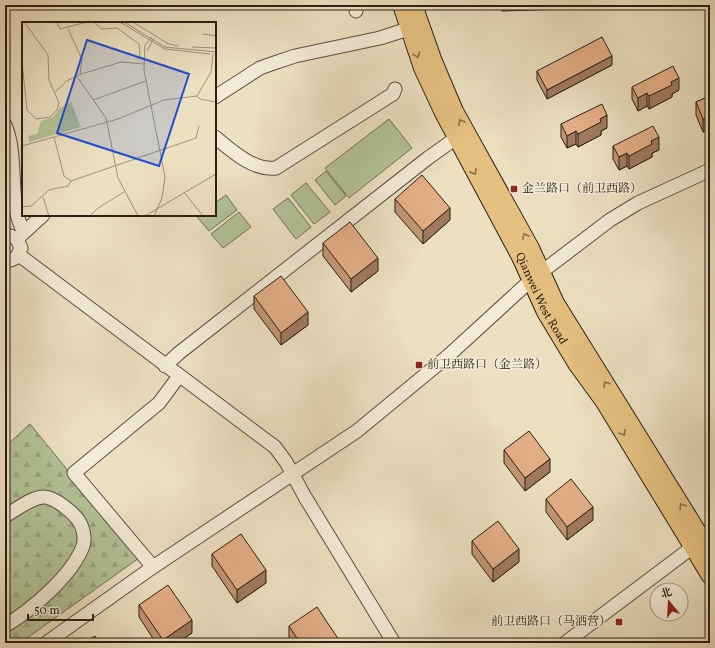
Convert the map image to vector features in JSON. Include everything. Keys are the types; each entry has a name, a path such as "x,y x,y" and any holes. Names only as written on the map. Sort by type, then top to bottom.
{"main road":[{"name":"Qianwei West Road","path":"401,5 422,68 456,138 520,257 536,275"},
{"name":"Qianwei West Road","path":"414,5 433,60 455,111 531,248 536,275 549,318 577,364 704,543 710,576"}],"street":[{"path":"216,96 260,68 274,63 295,56 380,38 408,29"},
{"path":"216,138 240,156 262,167 276,168 394,94 395,89"},
{"path":"5,125 10,140 18,218 15,236 21,248 19,255 11,260 5,259"},
{"path":"165,366 210,328 428,158 456,138"},
{"path":"46,643 153,567 357,431 448,356 466,337 536,275 610,220 638,203 710,170"},
{"path":"15,236 42,216"},
{"path":"19,255 178,376 275,447 286,462 394,643"},
{"path":"153,567 74,472 159,402 178,376"},
{"path":"5,516 35,499 45,497 54,499 71,512 81,524 84,534 83,545 71,566 51,590 5,626"},
{"path":"565,643 704,543"}],"green space":[{"path":"389,119 412,148 349,198 325,168"},
{"path":"326,171 346,196 335,205 315,180"},
{"path":"306,183 330,212 314,224 291,195"},
{"path":"226,195 237,210 209,231 197,217 216,216 216,202"},
{"path":"288,198 311,227 296,239 273,209"},
{"path":"239,212 251,227 223,248 211,234"},
{"path":"30,424 139,558 20,643 5,643 5,447"}],"building":[{"path":"602,37 612,56 547,90 537,71"},
{"path":"710,45 710,53 707,47"},
{"path":"673,66 679,78 671,82 672,85 649,96 647,93 638,98 632,87"},
{"path":"710,96 710,116 703,119 696,102"},
{"path":"602,104 607,115 600,119 601,122 578,134 576,131 567,136 561,124"},
{"path":"653,126 659,137 651,141 652,144 629,156 627,153 619,157 613,146"},
{"path":"422,175 450,208 423,231 395,199"},
{"path":"350,222 378,258 351,279 323,243"},
{"path":"281,276 308,312 281,333 254,296"},
{"path":"529,431 550,459 525,478 504,450"},
{"path":"571,479 593,507 567,527 546,499"},
{"path":"498,521 519,549 493,569 472,541"},
{"path":"241,534 266,570 237,590 212,554"},
{"path":"168,585 192,620 163,640 139,605"},
{"path":"317,607 341,643 300,643 289,626"},
{"path":"95,636 100,643 84,643"}],"place":[{"name":"金兰路口（前卫西路）","path":"514,189"},
{"name":"前卫西路口（金兰路）","path":"419,365"},
{"name":"前卫西路口（马洒营）","path":"619,622"}]}
